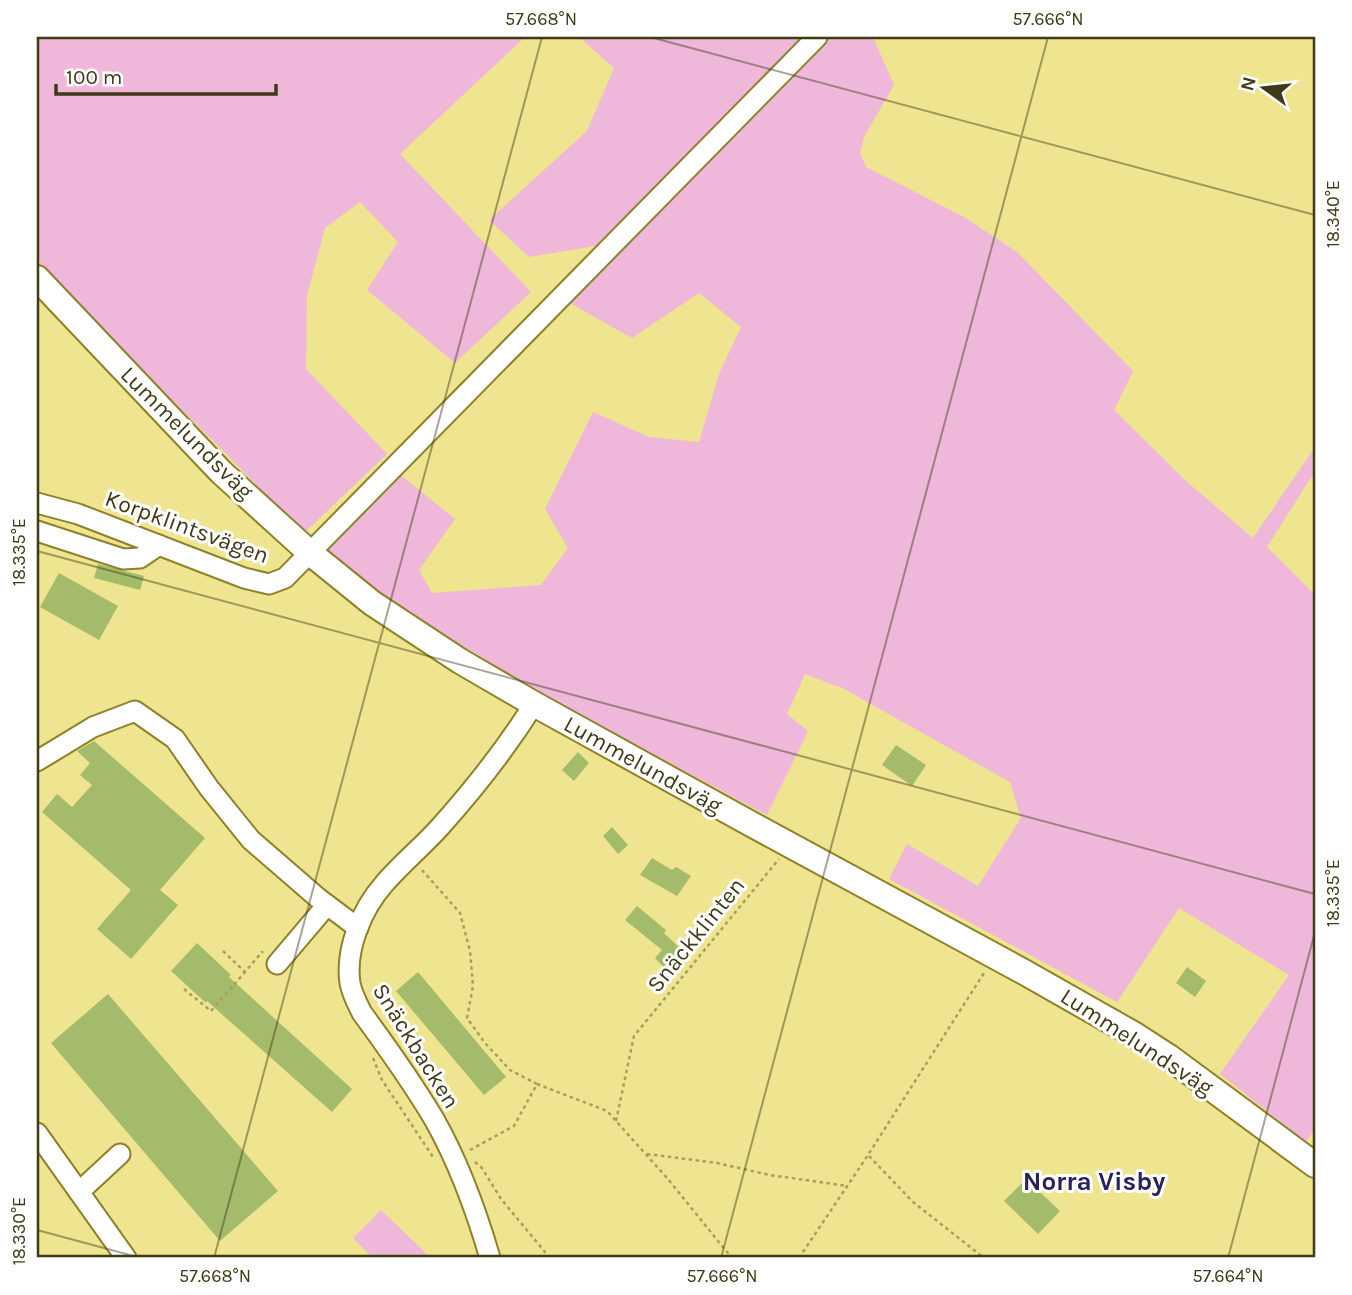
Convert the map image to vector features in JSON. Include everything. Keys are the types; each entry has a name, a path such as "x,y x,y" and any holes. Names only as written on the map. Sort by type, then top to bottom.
{"main road":[{"name":"Lummelundsväg","path":"37,278 221,472 309,552 372,604 460,661 534,704 1135,1035 1315,1165"}],"street":[{"name":"Korpklintsvägen","path":"37,503 78,514 244,578 269,584 285,578 817,37"},
{"path":"65,540 78,514"},
{"path":"37,531 123,559 140,558 159,545"},
{"name":"Snäckbacken","path":"490,1258 458,1156 362,1013 350,981 350,964 358,928 367,907 382,886 439,828 483,775 534,704"},
{"path":"37,761 93,727 135,711 175,739 209,788 251,840 358,928"},
{"path":"277,964 327,905"},
{"path":"37,1133 126,1258"},
{"path":"79,1192 120,1154"}],"path":[{"name":"Snäckklinten","path":"616,1121 634,1036 783,854"},
{"path":"410,857 460,913 470,951 472,986 467,1018 485,1043 510,1070 537,1084 607,1111 734,1258"},
{"path":"223,951 245,972"},
{"path":"184,989 211,1011 262,951 277,964"},
{"path":"799,1258 868,1156 988,966"},
{"path":"458,1156 514,1126 537,1084"},
{"path":"645,1154 717,1163 770,1175 847,1186"},
{"path":"458,1156 482,1168 501,1199 550,1258"},
{"path":"868,1156 913,1202 984,1258"}],"shaded area":[{"path":"37,37 525,37 400,154 531,292 455,363 367,290 398,242 360,202 325,228 307,295 306,369 387,454 304,533 141,369 37,259"},
{"path":"579,37 804,37 595,246 529,257 489,220 587,131 614,68"},
{"path":"831,37 873,37 894,85 864,137 860,153 866,167 964,217 1017,252 1133,371 1114,410 1186,481 1253,538 1315,447 1315,471 1267,547 1315,595 1315,1127 1306,1142 1220,1074 1289,975 1179,908 1117,1002 889,879 907,844 978,886 1021,818 1010,782 844,689 805,674 787,714 808,731 767,815 551,699 385,599 317,545 393,469 455,519 419,570 432,593 541,585 568,548 545,509 593,412 649,437 699,442 719,374 741,327 699,293 632,338 566,301"},
{"path":"381,1210 431,1258 373,1258 353,1238"}],"building":[{"path":"98,564 144,576 140,590 94,578"},
{"path":"59,573 118,606 99,640 40,607"},
{"path":"94,741 205,838 160,890 178,905 131,959 97,929 131,890 42,812 57,794 72,807 92,785 80,775 90,763 77,751"},
{"path":"896,745 926,765 912,786 882,765"},
{"path":"578,752 589,763 574,781 562,770"},
{"path":"612,827 628,845 618,854 603,836"},
{"path":"652,858 672,870 676,867 691,876 677,896 640,875"},
{"path":"637,906 666,930 664,933 686,954 668,972 655,958 662,950 625,920"},
{"path":"197,943 231,975 229,977 352,1089 332,1112 171,971"},
{"path":"1187,967 1206,981 1195,997 1176,983"},
{"path":"418,972 506,1077 484,1095 396,991"},
{"path":"108,994 278,1191 220,1241 51,1043"},
{"path":"1026,1179 1060,1211 1038,1234 1004,1201"}],"district":[{"name":"Norra Visby","path":"1094,1181"}]}
